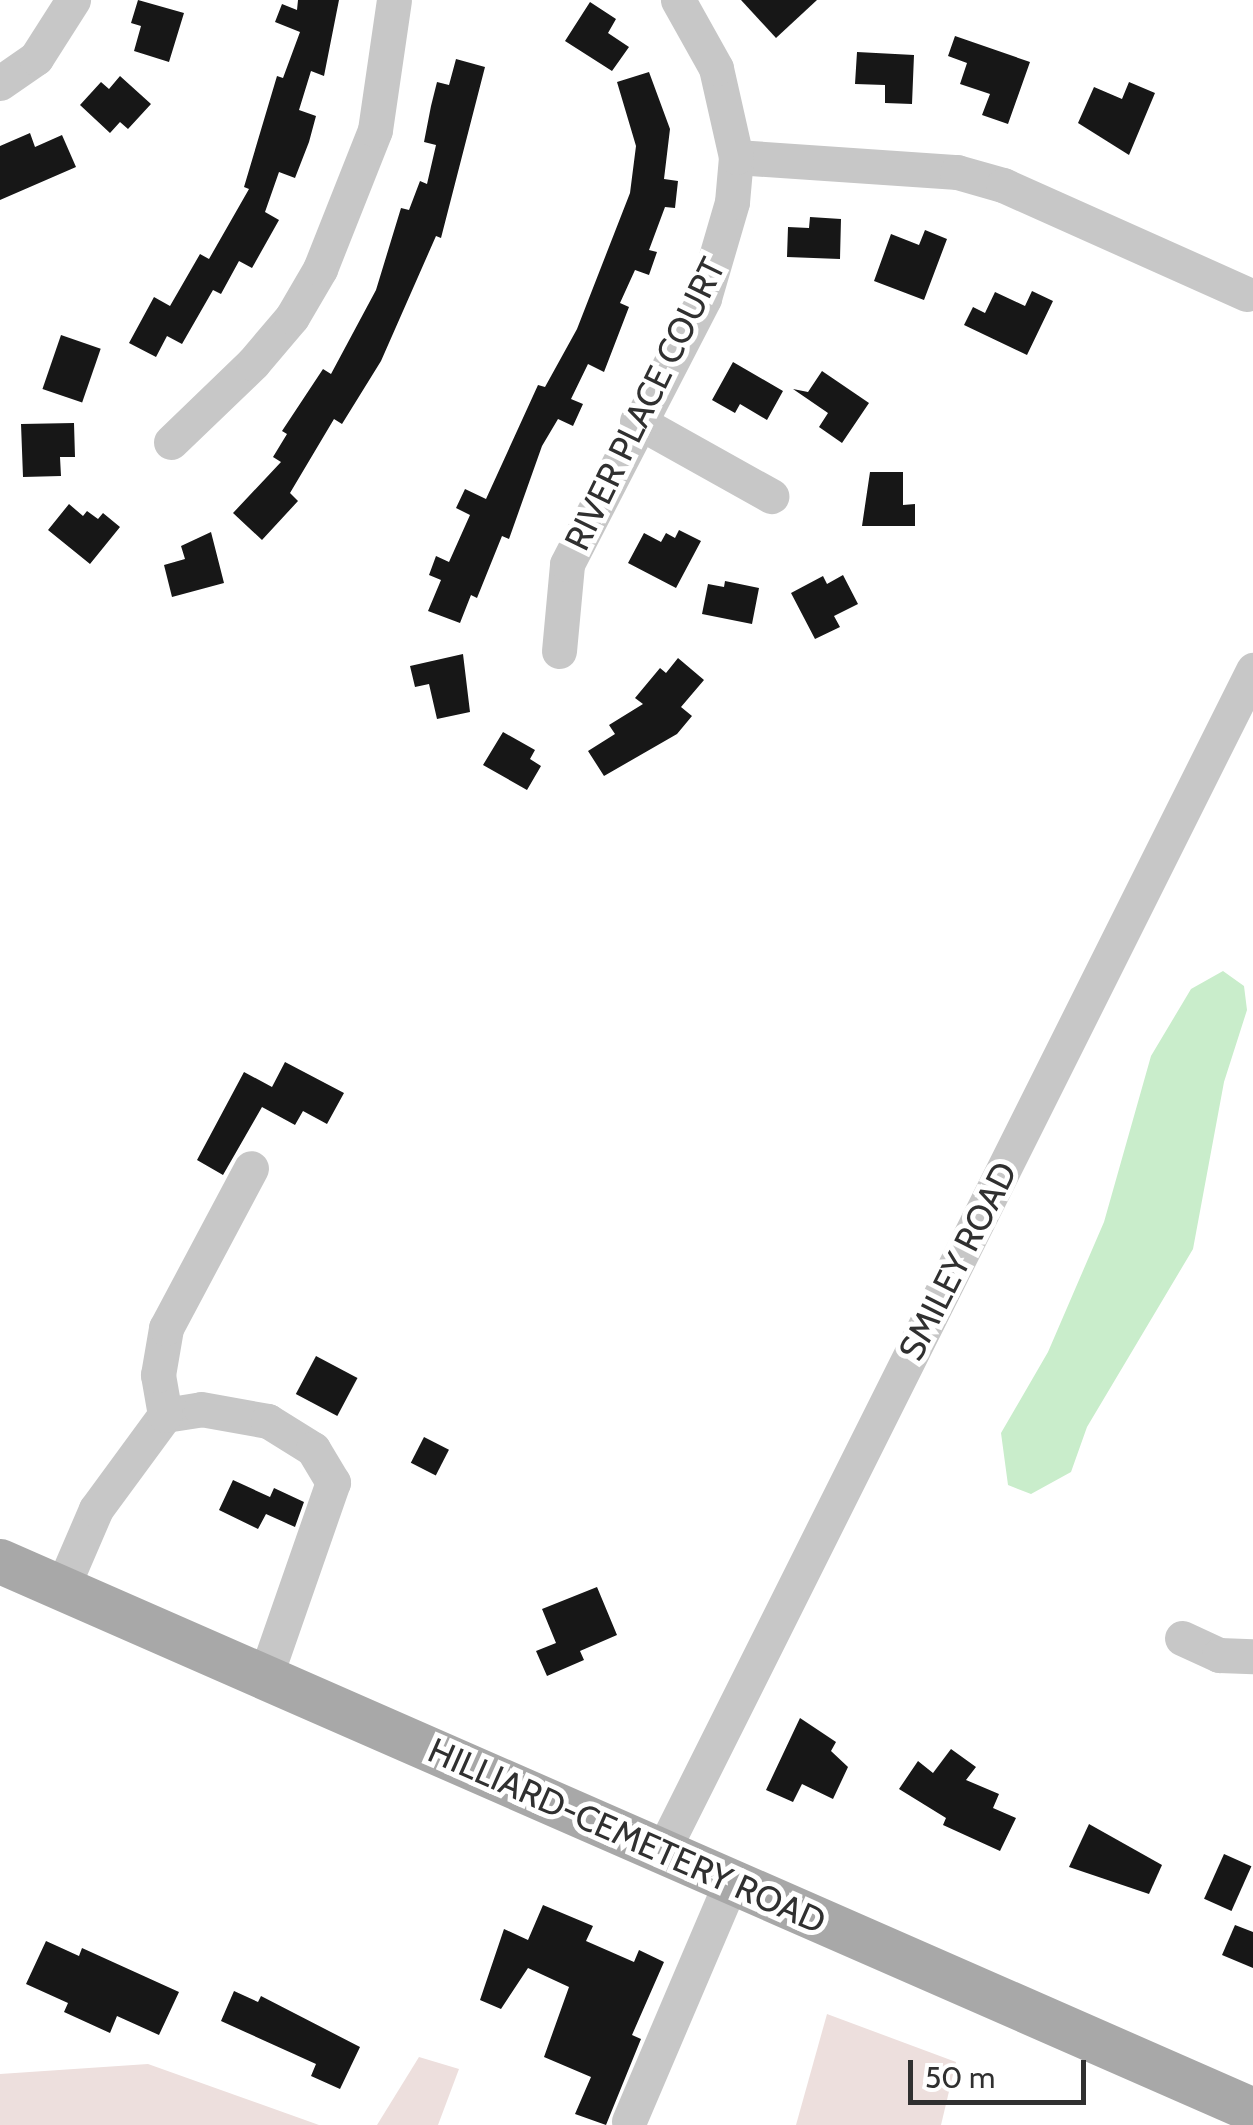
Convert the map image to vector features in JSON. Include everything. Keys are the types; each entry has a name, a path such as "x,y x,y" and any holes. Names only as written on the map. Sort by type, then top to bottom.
{"main road":[{"name":"HILLIARD-CEMETERY ROAD","path":"0,1561 1253,2110"}],"street":[{"path":"0,82 36,58 73,0"},
{"path":"171,442 263,352 320,269 375,130 394,0"},
{"path":"678,0 716,68 736,158 957,172 1084,220 1247,294"},
{"name":"RIVER PLACE COURT","path":"558,651 567,564 722,251 736,158"},
{"path":"637,421 770,496"},
{"name":"SMILEY ROAD","path":"662,1852 1253,670"},
{"path":"165,1415 158,1375 166,1328 250,1168"},
{"path":"62,1588 96,1510 165,1415 201,1409 268,1421 313,1449 333,1482 264,1677"},
{"path":"1182,1638 1219,1655 1253,1656"},
{"path":"629,2121 731,1882"}],"shaded area":[{"path":"1223,971 1244,986 1247,1010 1224,1082 1193,1249 1087,1427 1071,1472 1031,1494 1008,1485 1001,1433 1048,1352 1104,1222 1151,1056 1191,989"},
{"path":"827,2014 956,2062 941,2125 796,2125"},
{"path":"419,2057 459,2069 438,2125 377,2125"},
{"path":"148,2064 319,2125 0,2125 0,2074"}],"building":[{"path":"138,0 184,13 169,62 134,51 141,26 131,23"},
{"path":"298,0 339,0 324,76 311,71 299,110 316,116 309,142 295,178 279,172 265,212 279,220 252,268 239,261 221,294 213,290 182,344 167,336 156,357 129,343 154,297 170,306 200,254 209,259 249,189 244,187 277,76 283,78 300,32 275,22 282,4 297,10"},
{"path":"741,0 817,0 776,38"},
{"path":"590,2 616,19 608,33 629,47 612,71 565,41"},
{"path":"955,36 1030,62 1008,124 982,115 990,94 960,84 967,63 948,56"},
{"path":"857,52 914,55 912,104 885,103 885,85 855,84"},
{"path":"456,59 485,67 441,238 436,236 381,361 342,424 334,419 290,493 298,501 262,540 233,513 281,462 273,457 287,434 282,431 323,369 331,374 376,290 401,208 409,210 420,181 427,184 436,145 424,142 431,106 437,82 449,85"},
{"path":"649,72 670,129 664,179 678,181 675,208 665,207 649,250 657,252 649,275 635,270 620,303 629,307 604,372 588,364 571,399 583,404 573,426 558,419 542,446 509,539 502,536 477,598 471,595 460,623 428,611 441,580 429,575 436,556 449,562 470,515 456,508 465,489 486,499 538,385 545,387 577,329 630,193 636,146 617,82"},
{"path":"120,76 151,104 128,129 120,122 110,133 80,105 101,82 109,89"},
{"path":"1129,82 1155,93 1129,155 1078,123 1094,87 1122,99"},
{"path":"30,133 35,147 62,135 76,167 0,200 0,146"},
{"path":"810,217 841,219 840,259 787,257 788,227 809,228"},
{"path":"925,230 947,239 924,300 874,281 891,234 919,245"},
{"path":"1032,291 1053,301 1027,355 964,325 973,307 985,313 995,292 1025,306"},
{"path":"61,335 101,349 82,403 42,389"},
{"path":"733,362 783,391 767,420 740,404 735,413 712,400"},
{"path":"822,371 869,403 842,443 819,427 828,413 793,389 808,392"},
{"path":"74,423 75,457 60,457 61,476 23,477 21,424"},
{"path":"870,472 903,472 903,505 915,504 915,526 862,526"},
{"path":"69,504 83,516 87,511 98,519 103,513 120,527 90,564 48,530"},
{"path":"679,530 701,541 676,588 628,563 644,533 661,542 666,533 675,538"},
{"path":"211,532 224,583 172,597 164,565 185,559 181,546"},
{"path":"843,575 858,604 834,616 840,627 815,639 791,593 823,576 827,584"},
{"path":"725,581 759,588 752,624 702,614 708,584 724,587"},
{"path":"463,654 470,712 437,719 429,684 415,687 410,666"},
{"path":"678,658 704,680 681,707 692,716 677,734 604,776 588,751 615,734 609,725 643,704 635,698 660,668 666,673"},
{"path":"503,732 535,750 530,759 541,766 527,790 483,765"},
{"path":"285,1062 344,1093 327,1124 303,1111 295,1125 262,1107 223,1175 197,1160 244,1072 272,1087"},
{"path":"316,1356 357,1378 337,1416 296,1394"},
{"path":"424,1437 449,1450 436,1476 411,1463"},
{"path":"233,1480 270,1497 274,1488 304,1502 295,1527 266,1514 258,1529 219,1510"},
{"path":"597,1587 617,1635 580,1651 584,1660 547,1676 536,1651 556,1643 542,1609"},
{"path":"800,1718 836,1742 831,1751 848,1767 833,1799 802,1784 793,1802 766,1790"},
{"path":"951,1749 976,1767 966,1780 999,1794 993,1808 1016,1818 1000,1851 943,1825 946,1818 899,1789 918,1761 933,1773"},
{"path":"1089,1824 1162,1865 1149,1894 1069,1867"},
{"path":"1224,1854 1251,1866 1231,1911 1204,1899"},
{"path":"543,1905 593,1926 586,1941 634,1962 639,1950 664,1962 632,2035 641,2039 606,2125 575,2114 591,2077 544,2057 569,1987 528,1968 501,2009 480,2000 504,1929 528,1940"},
{"path":"1235,1925 1253,1932 1253,1968 1222,1955"},
{"path":"46,1941 79,1956 82,1948 179,1992 159,2035 117,2016 110,2033 64,2012 68,2003 26,1984"},
{"path":"234,1991 258,2002 261,1996 360,2047 340,2089 311,2076 316,2064 221,2021"}]}
